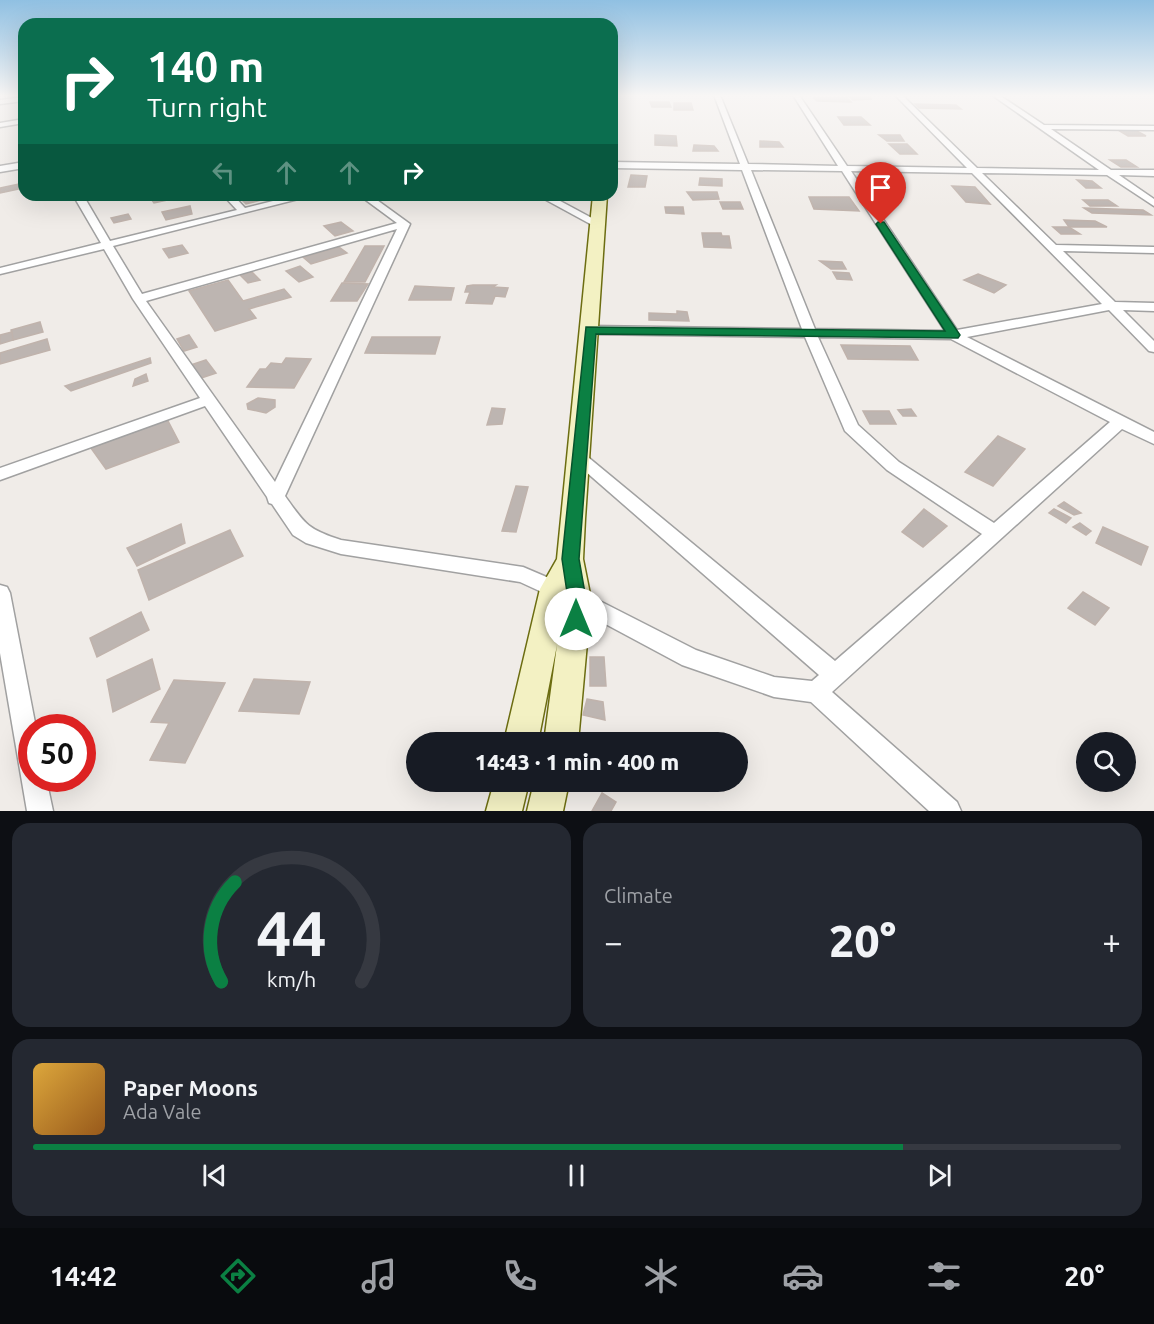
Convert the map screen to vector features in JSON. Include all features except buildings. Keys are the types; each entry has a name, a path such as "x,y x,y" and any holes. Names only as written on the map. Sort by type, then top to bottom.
{"main road":[{"path":"562,732 570,677 566,594 600,201"},
{"path":"525,732 566,594"},
{"path":"504,811 509,792"},
{"path":"545,811 550,792"}],"street":[{"path":"732,133 810,333 851,427 893,466 995,533"},
{"path":"821,133 954,335 1154,439"},
{"path":"936,133 1154,348"},
{"path":"1051,133 1154,203"},
{"path":"618,165 1154,173"},
{"path":"0,169 18,166"},
{"path":"81,201 139,299 299,530 328,544 515,573 566,594 690,658 774,687 816,692 948,811"},
{"path":"234,201 243,211"},
{"path":"0,271 284,201"},
{"path":"372,201 405,224"},
{"path":"554,201 598,224"},
{"path":"139,299 405,224"},
{"path":"276,499 405,224"},
{"path":"1053,248 1154,250"},
{"path":"590,330 954,335 1111,306 1154,307"},
{"path":"0,474 207,400"},
{"path":"816,692 1120,422"},
{"path":"577,457 834,674"},
{"path":"0,593 22,714"},
{"path":"36,792 40,811"}],"route":[{"path":"576,619 577,599 570,559 577,457 590,330 954,335 881,224"}]}
